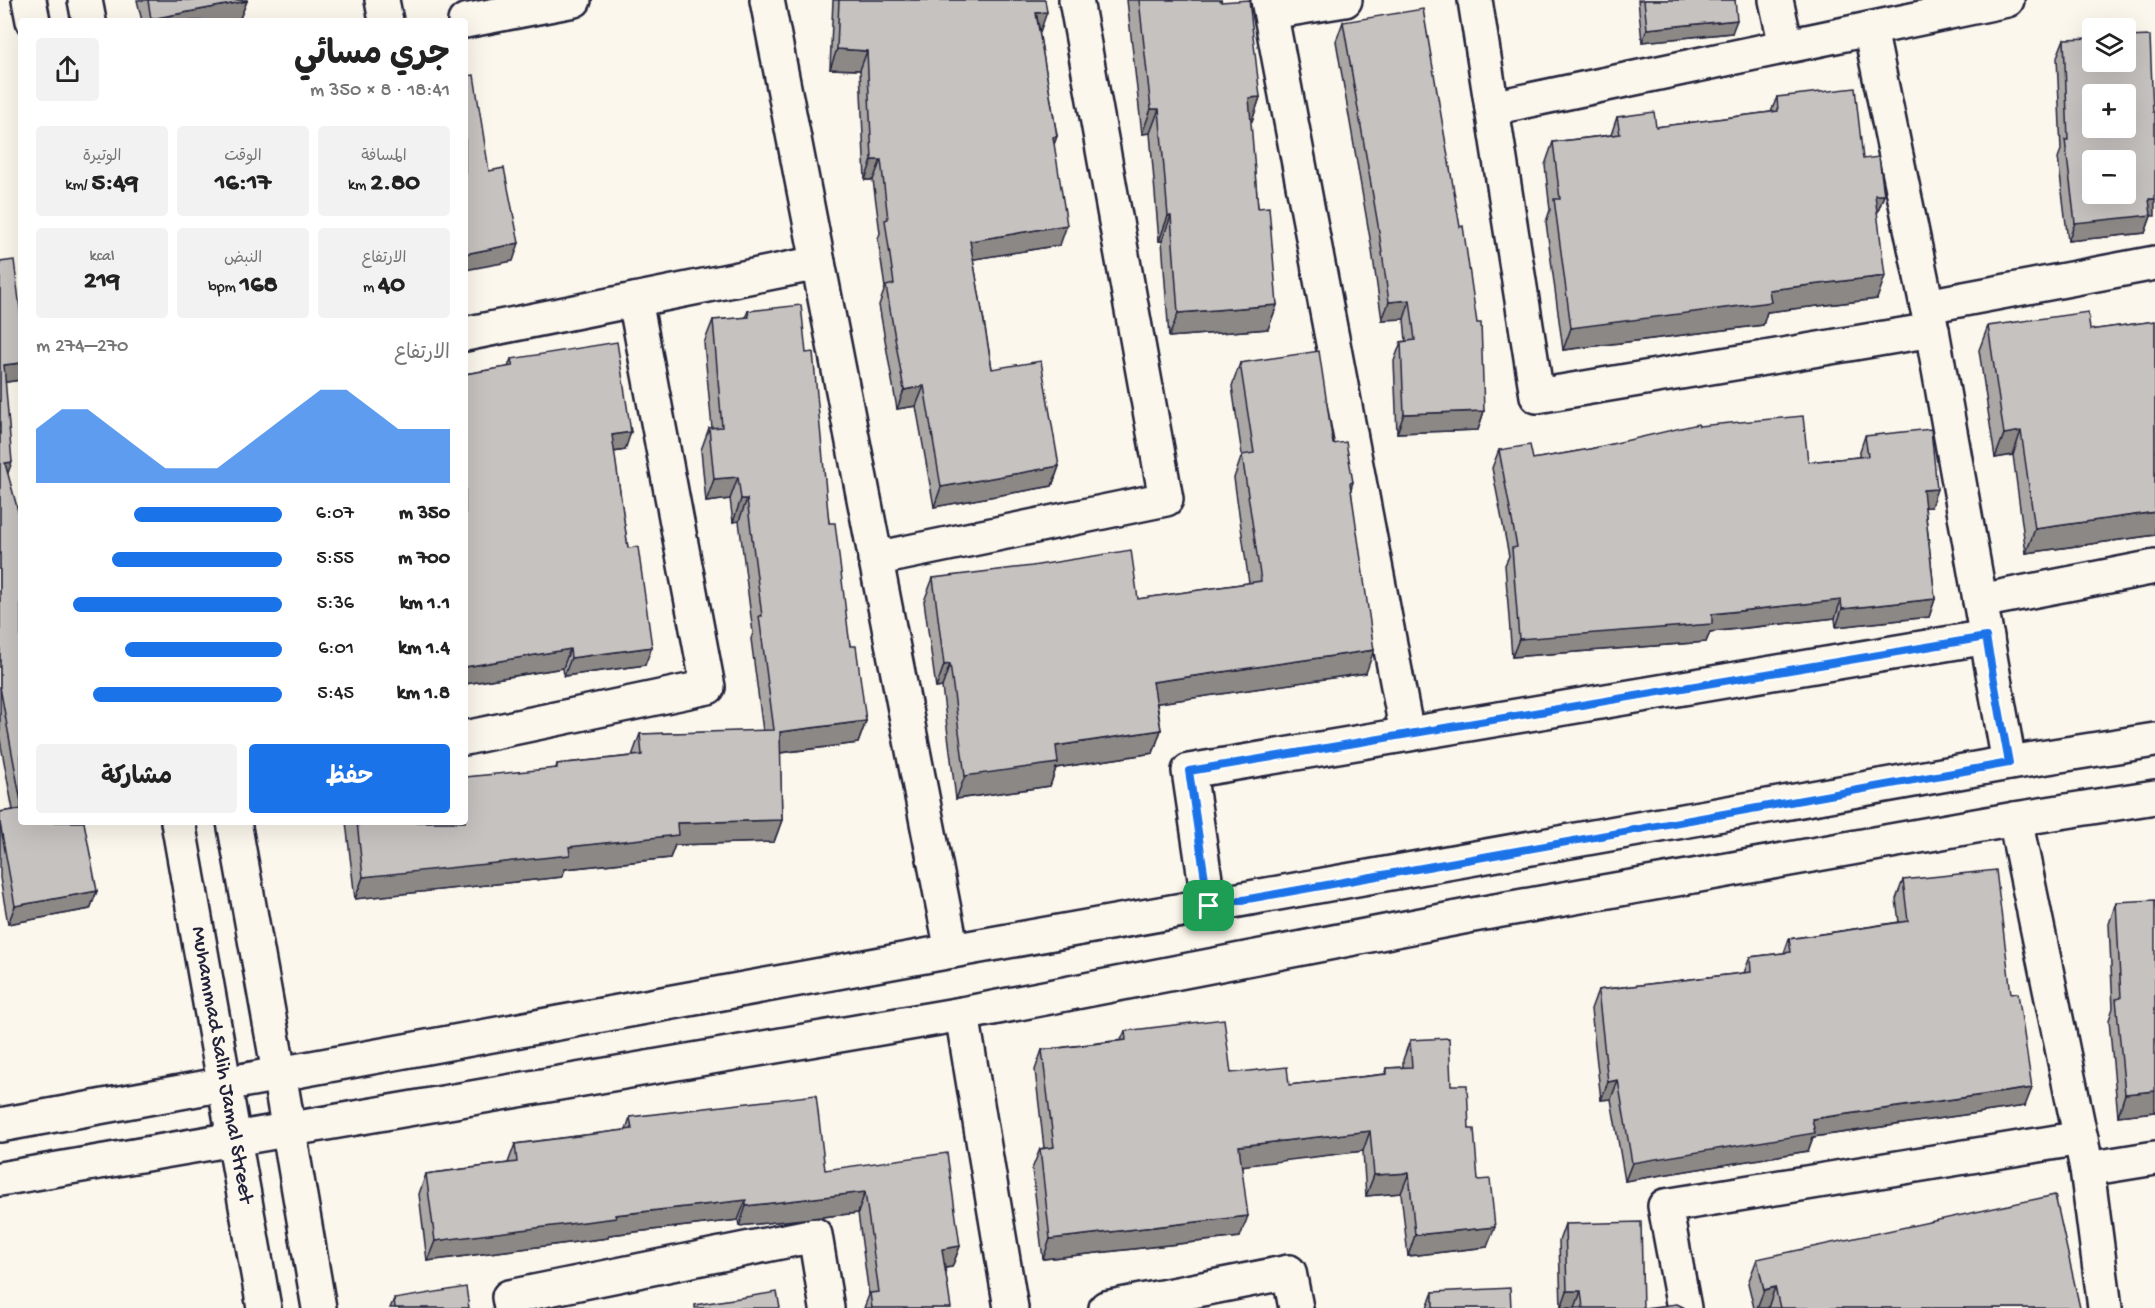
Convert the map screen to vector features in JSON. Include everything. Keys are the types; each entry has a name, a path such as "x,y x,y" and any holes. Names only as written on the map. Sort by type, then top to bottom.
{"street":[{"path":"29,0 32,18"},
{"path":"85,0 88,18"},
{"path":"382,0 385,18"},
{"path":"468,20 574,0"},
{"path":"767,0 952,951"},
{"path":"875,559 1166,499 1076,0"},
{"path":"1345,0 1270,6 1407,734"},
{"path":"1475,0 1537,396 1929,318 2155,263"},
{"path":"1776,0 1786,46"},
{"path":"1492,108 2007,0"},
{"path":"1870,29 1929,318 2009,763"},
{"path":"468,333 818,263"},
{"path":"468,737 708,687 635,300"},
{"path":"1980,601 2155,567"},
{"path":"1209,906 1189,771 1986,637"},
{"path":"0,1125 952,951 2009,763 2155,740"},
{"path":"0,1179 962,1014 1473,915 2015,819 2155,797"},
{"path":"2015,819 2084,1153 2105,1308"},
{"name":"Muhammad Salih Jamal Street","path":"179,825 264,1308"},
{"path":"235,825 319,1308"},
{"path":"962,1014 1011,1308"},
{"path":"1684,1308 1665,1206 2084,1153 2155,1158"},
{"path":"511,1308 509,1297 815,1235 826,1308"},
{"path":"1106,1308 1289,1272 1296,1308"}],"building":[{"path":"148,0 247,0 156,18 151,18"},
{"path":"839,0 1045,0 1047,12 1036,13 1057,136 1053,137 1067,225 970,241 992,369 1041,361 1059,466 941,487 924,386 904,390 886,286 894,284 885,220 888,219 881,160 872,160 867,51 837,49"},
{"path":"1139,0 1221,0 1221,2 1249,0 1260,97 1249,98 1258,208 1269,207 1277,305 1178,313 1171,216 1168,216 1159,109 1151,109"},
{"path":"1644,0 1735,0 1737,20 1647,29"},
{"path":"1423,9 1460,227 1463,226 1477,323 1481,323 1484,411 1404,414 1401,342 1415,340 1410,300 1389,302 1343,22"},
{"path":"2150,36 2153,112 2155,112 2155,199 2149,199 2151,215 2075,223 2065,140 2068,140 2064,39 2082,38 2082,72 2136,72 2136,37"},
{"path":"474,75 489,171 504,168 519,243 468,253 468,76"},
{"path":"1855,88 1863,159 1879,157 1884,195 1875,195 1885,276 1769,290 1771,302 1571,328 1554,199 1560,199 1553,142 1620,134 1617,117 1654,112 1656,127 1778,111 1777,97"},
{"path":"14,260 18,293 18,363 4,365 12,462 5,463 18,511 18,786 0,687 0,262"},
{"path":"801,305 806,353 813,352 829,523 835,523 850,646 856,646 866,721 780,732 782,820 677,823 678,835 569,847 570,855 363,877 357,825 468,825 468,777 557,768 557,764 642,755 640,734 774,730 747,499 741,499 738,477 714,479 709,428 722,427 713,320 749,317 748,311"},
{"path":"2088,312 2090,330 2155,321 2155,512 2035,529 2021,431 2004,434 1988,326"},
{"path":"617,342 631,432 612,435 628,548 638,547 652,647 571,658 570,649 468,666 468,374 513,366 511,359"},
{"path":"1319,351 1333,444 1346,442 1374,650 1153,682 1161,730 1056,746 1058,763 965,776 950,664 944,665 933,578 1032,566 1131,550 1138,599 1261,581 1242,455 1254,453 1240,363"},
{"path":"1803,416 1808,462 1868,456 1865,436 1931,429 1937,489 1923,490 1935,599 1842,609 1841,600 1712,614 1712,624 1519,639 1512,548 1517,547 1499,450 1530,445 1533,459 1590,449 1698,424 1699,426"},
{"path":"18,809 18,825 85,825 97,891 15,906 0,812"},
{"path":"1996,870 2011,994 2018,993 2032,1088 1812,1119 1815,1133 1632,1163 1618,1080 1608,1082 1598,990 1751,972 1750,957 1791,952 1789,939 1908,921 1903,880"},
{"path":"2155,900 2155,1091 2125,1094 2116,999 2121,998 2116,902"},
{"path":"1224,1019 1231,1073 1287,1067 1289,1085 1387,1074 1387,1068 1412,1067 1410,1040 1449,1038 1451,1085 1467,1085 1469,1129 1474,1129 1478,1180 1490,1179 1495,1227 1415,1235 1409,1173 1374,1175 1370,1131 1239,1146 1248,1216 1050,1239 1040,1149 1054,1147 1042,1050 1126,1040 1125,1031"},
{"path":"816,1095 825,1170 947,1153 960,1246 942,1249 951,1308 872,1308 870,1293 879,1292 865,1192 746,1206 746,1200 615,1215 616,1218 435,1241 426,1174 517,1162 515,1144 632,1129 630,1117"},
{"path":"2055,1195 2080,1308 1780,1308 1775,1287 1764,1290 1757,1259"},
{"path":"1641,1222 1643,1308 1583,1308 1581,1291 1567,1291 1565,1224"},
{"path":"466,1287 469,1308 395,1308 394,1299"},
{"path":"1510,1288 1511,1308 1433,1308 1433,1292"},
{"path":"777,1292 780,1308 695,1308 695,1305"},
{"path":"1677,1304 1685,1308 1644,1308"}],"route":[{"path":"1986,637 2009,763 1209,906 1189,771 1986,637"}]}
